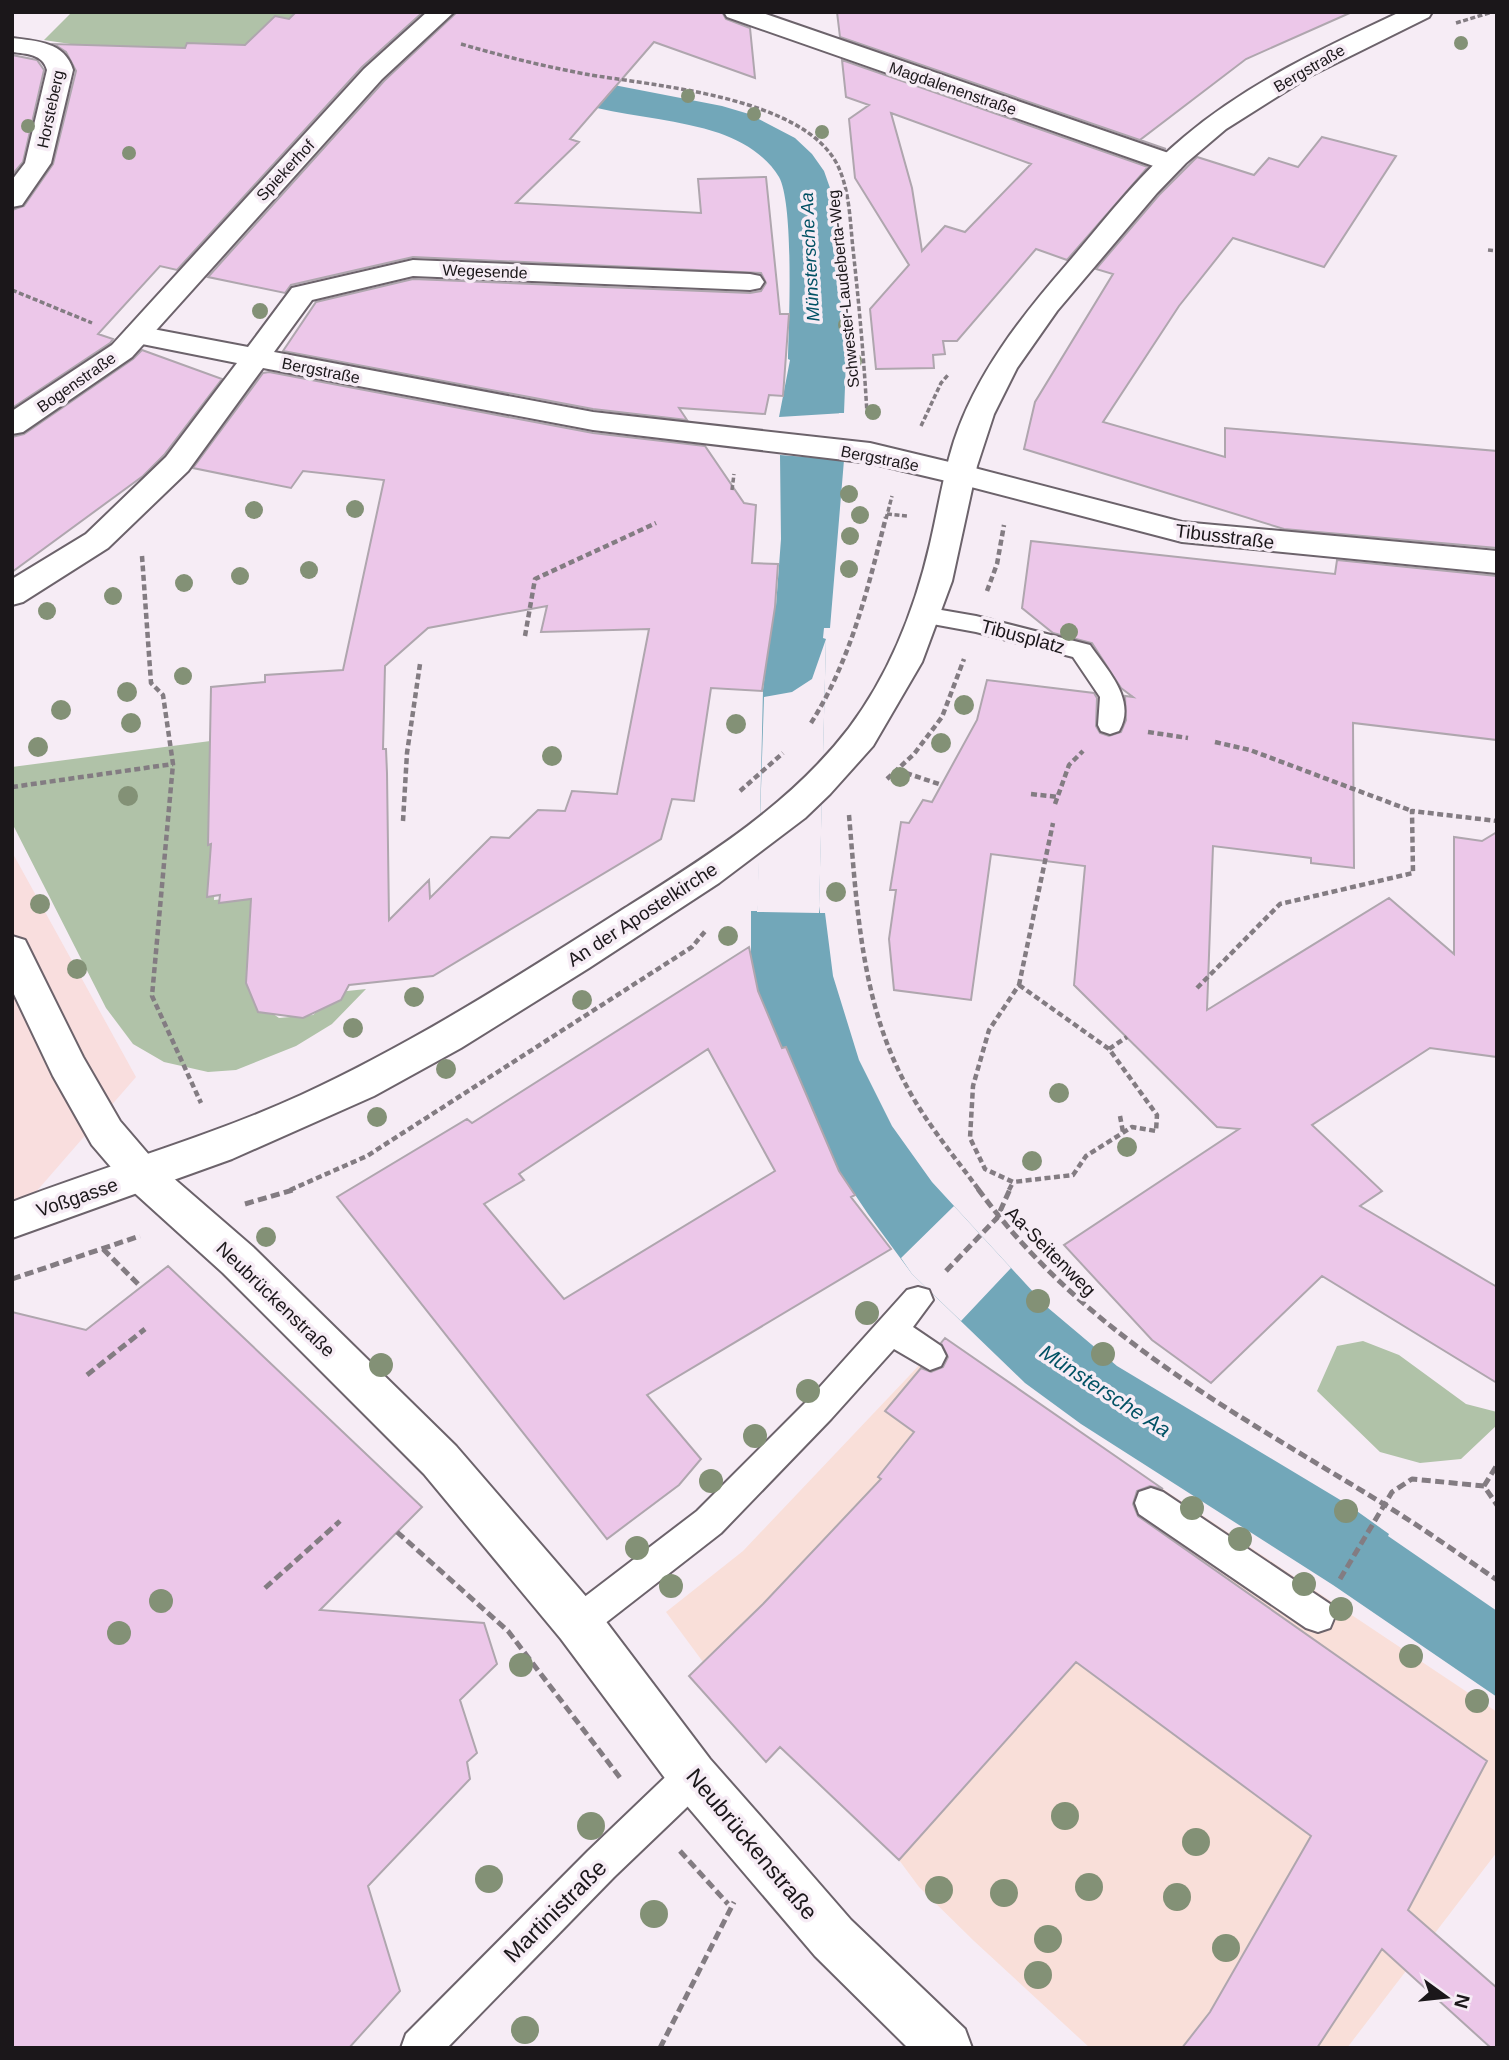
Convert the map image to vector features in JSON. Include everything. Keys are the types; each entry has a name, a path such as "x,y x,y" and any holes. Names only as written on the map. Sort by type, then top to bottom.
{"street":[{"name":"Spiekerhof","path":"137,335 187,276 397,51 442,12"},
{"name":"Magdalenenstraße","path":"736,12 1171,163"},
{"name":"Bergstraße","path":"137,335 593,421 857,452 960,474 983,403 1027,331 1059,289 1171,163 1220,123 1312,64 1420,12"},
{"name":"Horsteberg","path":"12,45 52,54 59,61 60,69 38,163 12,199"},
{"name":"Wegesende","path":"12,594 97,541 177,464 302,294 413,268 750,282"},
{"name":"Bogenstraße","path":"12,425 110,360 137,335"},
{"name":"Tibusstraße","path":"960,474 1110,516 1182,532 1497,562"},
{"name":"An der Apostelkirche","path":"142,1175 329,1102 515,997 668,899 752,840 807,796 844,759 890,696 925,615 944,550 960,474"},
{"name":"Neubrückenstraße","path":"12,950 67,1065 106,1133 142,1175 238,1260 440,1460 578,1623 693,1776 766,1861 833,1938 946,2048"},
{"name":"Voßgasse","path":"12,1221 142,1175"}],"lane":[{"name":"Tibusplatz","path":"925,615 976,624 1081,651 1112,696 1110,725"},
{"path":"578,1623 709,1522 820,1409 918,1300"},
{"path":"891,1330 930,1356"},
{"path":"1151,1503 1325,1604"},
{"name":"Martinistraße","path":"420,2048 693,1776"}],"path":[{"path":"1446,28 1492,12"},
{"name":"Schwester-Laudeberta-Weg","path":"486,52 561,70 721,97 786,121 823,145 838,165 846,189 863,343 857,452"},
{"path":"1488,250 1497,251"},
{"path":"12,290 99,325 137,335"},
{"path":"805,730 821,710 833,687 905,461"},
{"path":"138,503 151,684 163,695 173,764 152,996 202,1104"},
{"path":"524,636 535,579 656,523"},
{"path":"403,821 407,753 420,664"},
{"path":"1215,742 1250,750 1412,811 1497,821"},
{"path":"738,792 787,750"},
{"name":"Aa-Seitenweg","path":"844,759 858,929 879,1017 899,1073 928,1123 997,1218 1049,1274 1128,1342 1200,1393 1385,1505 1497,1580"},
{"path":"12,787 173,764"},
{"path":"896,770 942,785"},
{"path":"1031,794 1058,797"},
{"path":"1197,988 1280,904 1413,873 1412,811"},
{"path":"1019,985 1109,1049 1157,1115 1156,1131 1132,1127 1086,1156 1073,1175 1013,1182 985,1169 970,1138 973,1086 989,1030 1019,985 1053,823"},
{"path":"1109,1049 1127,1037"},
{"path":"190,1108 214,1099"},
{"path":"1119,1116 1123,1132"},
{"path":"918,1300 997,1218 1013,1182"},
{"path":"103,1249 141,1287"},
{"path":"87,1375 145,1329"},
{"path":"1484,1486 1497,1465"},
{"path":"1325,1604 1392,1492 1412,1479 1484,1486"},
{"path":"1484,1486 1497,1505"},
{"path":"265,1588 340,1521"},
{"path":"397,1532 508,1631 650,1817 730,1907"},
{"path":"660,2048 730,1907 766,1861"}],"shaded area":[{"path":"12,852 136,1077 28,1201 12,1212"},
{"path":"945,1338 1163,1489 1497,1712 1497,1852 1347,2048 1090,2048 919,1887 899,1860 782,1745 766,1762 689,1676 703,1662 666,1612 743,1551"}],"green space":[{"path":"72,12 354,12 313,24 276,16 245,45 187,44 126,173 44,173 64,134 56,129 76,76 77,45 44,40"},
{"path":"218,740 214,900 256,896 255,1001 279,1018 313,1015 338,992 366,989 332,1024 296,1046 236,1070 208,1072 164,1062 133,1044 106,1008 12,823 12,767"},
{"path":"1363,1341 1399,1355 1466,1404 1497,1412 1497,1425 1461,1459 1420,1463 1380,1452 1317,1391 1337,1346"}],"water":[{"name":"Münstersche Aa","path":"407,20 429,37 456,49 557,74 722,106 749,114 795,138 812,154 824,171 830,188 846,360 844,413 839,413 838,460 844,460 830,628 824,628 823,638 826,639 819,906 820,913 825,913 833,976 859,1060 892,1126 932,1182 1047,1307 1117,1366 1347,1504 1389,1534 1388,1536 1497,1611 1497,1697 1333,1585 1081,1424 1025,1383 912,1274 837,1168 786,1048 782,1049 758,992 751,955 751,911 757,911 758,905 763,690 773,607 776,606 781,539 780,455 783,455 784,417 779,417 790,360 789,237 784,191 779,177 753,150 719,133 597,108 600,103 432,68 402,54 378,37"}],"pier":[{"path":"844,413 841,457 844,457 844,460 780,455 779,417"},
{"path":"826,639 819,913 757,912 764,697 792,692 812,679"},
{"path":"954,1206 1011,1268 961,1321 912,1274 901,1258"}],"building":[{"path":"296,12 423,12 362,67 177,270 160,266 98,334 113,339 110,343 12,408 12,210 24,206 53,164 76,71 66,52 54,44 185,48 187,43 245,45 275,16 289,19"},
{"path":"457,12 722,12 726,19 750,28 755,78 654,42 570,139 579,142 516,203 701,213 698,179 766,177 780,314 789,314 783,396 769,395 765,414 679,408 687,420 593,409 283,351 316,302 413,279 750,293 761,291 766,283 761,273 413,257 291,285 285,293 208,277 384,81"},
{"path":"837,12 1352,12 1246,59 1140,140 1166,149 840,37"},
{"path":"12,55 37,60 44,70 23,162 12,175"},
{"path":"842,60 1148,167 1067,260 1036,249 957,341 943,341 945,354 933,355 934,368 876,369 870,309 909,265 855,178 849,119 869,105 846,97","holes":["891,113 1031,164 965,232 945,226 922,251 912,188"]},
{"path":"1322,137 1396,156 1324,267 1233,238 1179,306 1103,422 1225,457 1225,428 1497,451 1497,548 1284,529 1024,449 1035,402 1113,274 1096,269 1159,195 1197,157 1254,175 1269,158 1298,167"},
{"path":"142,350 222,379 164,455 143,476 12,572 12,437 24,434 133,359"},
{"path":"263,373 593,433 705,446 744,503 756,505 752,563 778,564 775,607 762,691 711,688 694,801 672,799 661,839 433,976 349,985 341,1000 303,1018 258,1012 246,983 251,899 219,903 220,895 207,897 211,844 208,845 211,687 265,682 265,675 343,670 384,480 303,471 291,488 193,468","holes":["547,606 541,632 649,629 617,794 572,791 565,811 538,810 509,838 491,837 430,898 429,880 389,920 387,773 386,749 383,749 385,666 428,628"]},
{"path":"1031,541 1335,574 1337,560 1497,576 1497,740 1353,723 1354,868 1311,863 1311,858 1213,846 1207,1010 1389,898 1454,954 1454,837 1482,841 1497,832 1497,1057 1430,1048 1312,1125 1382,1191 1360,1206 1497,1287 1497,1383 1322,1276 1211,1383 1152,1340 1064,1245 1239,1129 1217,1127 1074,985 1085,866 991,854 971,1000 894,990 889,939 896,890 890,890 901,822 909,823 923,800 932,802 977,720 987,680 1094,693 1097,698 1096,726 1100,733 1109,736 1121,732 1126,720 1125,696 1133,697 1121,688 1092,643 1053,633 1022,608"},
{"path":"749,947 758,991 782,1048 786,1047 839,1171 855,1195 851,1197 891,1249 647,1395 701,1459 679,1485 607,1539 337,1197 467,1119 472,1123","holes":["708,1049 775,1171 564,1299 484,1204 524,1180 519,1174"]},
{"path":"168,1266 422,1507 320,1610 484,1623 497,1664 460,1700 477,1753 467,1762 470,1779 368,1886 400,1991 349,2048 12,2048 12,1312 86,1330"},
{"path":"945,1338 1163,1489 1150,1486 1137,1491 1133,1504 1138,1516 1487,1761 1408,1910 1497,1988 1497,2048 1491,2048 1382,1949 1317,2048 1182,2048 1210,2012 1311,1836 1076,1662 899,1860 780,1747 766,1762 689,1676 763,1604 881,1479 878,1477 914,1432 885,1411 921,1368 931,1372 943,1367 948,1357 941,1343"}]}
